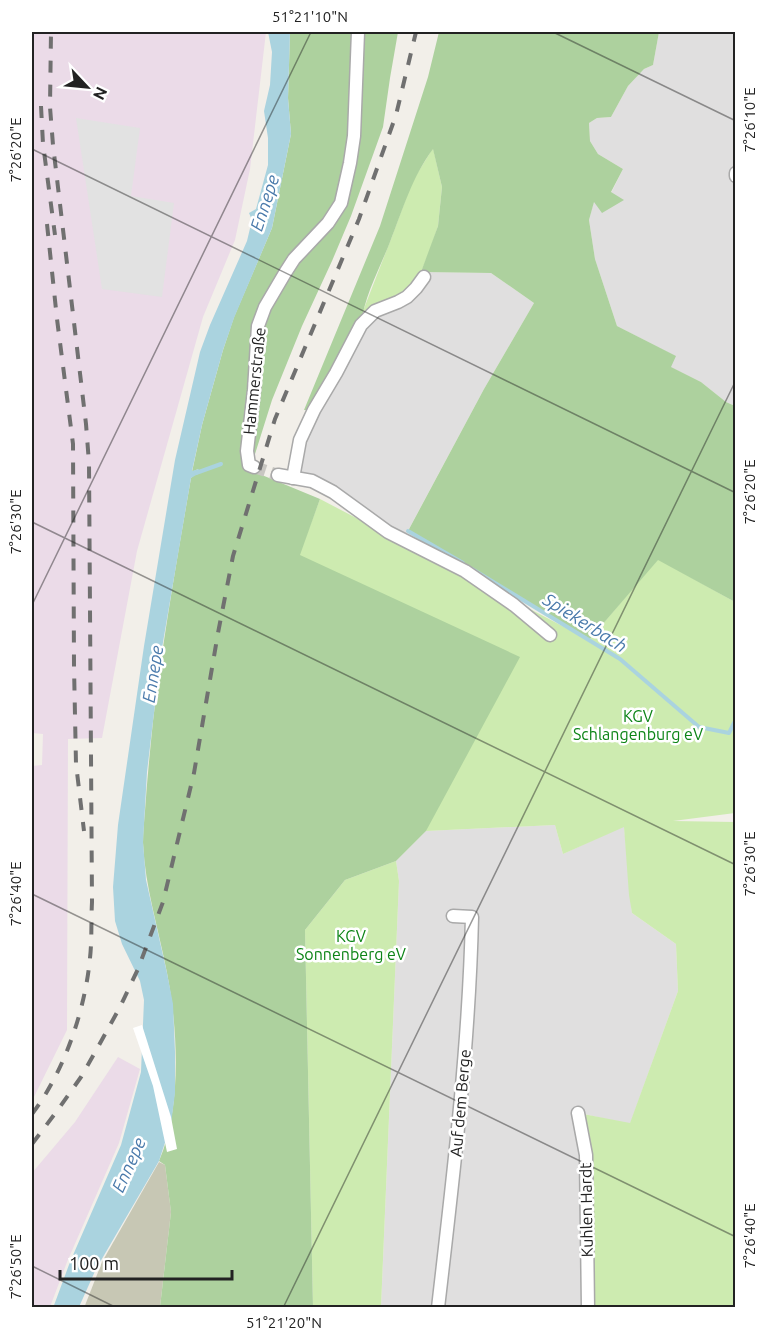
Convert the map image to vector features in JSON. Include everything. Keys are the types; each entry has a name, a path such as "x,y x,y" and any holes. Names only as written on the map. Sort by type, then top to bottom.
{"street":[{"name":"Hammerstraße","path":"254,467 249,465 247,451 258,326 265,307 285,273 294,260 328,224 341,203 354,136 358,32"},
{"path":"293,477 300,440 361,325 375,312 407,297 424,277"},
{"path":"278,475 312,481 333,492 388,532 465,571 514,605 550,635"},
{"name":"Auf dem Berge","path":"438,1308 461,1110 471,964 472,917 453,916"},
{"name":"Kuhlen Hardt","path":"578,1113 586,1155 588,1308"}],"shaded area":[{"path":"32,32 266,32 250,169 235,240 203,317 137,551 102,738 68,739 67,1030 32,1101 32,766 42,765 43,734 32,733"},
{"path":"659,32 735,32 735,406 726,402 701,382 670,367 675,356 617,326 595,259 589,220 594,201 611,193 623,169 598,154 590,141 589,123 597,118 611,117 628,86 644,69 653,65"},
{"path":"76,118 140,128 131,196 174,203 162,297 102,289"},
{"path":"421,272 491,273 534,303 484,389 403,540 351,504 293,478 300,440 361,325 363,311 369,310"},
{"path":"555,825 563,854 624,826 632,913 676,944 678,991 630,1124 579,1113 588,1307 381,1308 399,881 396,861 426,831"},
{"path":"118,1057 140,1069 119,1143 50,1307 32,1307 32,1173 75,1122"},
{"path":"159,1162 165,1165 171,1212 160,1307 84,1308 102,1262"}],"green space":[{"path":"290,32 398,32 383,127 351,216 272,400 250,470 320,499 300,555 520,657 426,831 396,861 345,880 305,930 313,1307 160,1307 171,1212 165,1165 159,1161 172,1117 176,1068 171,995 144,860 143,843 153,721 191,478 198,469 192,472 202,425 234,317 272,228 291,134 288,98"},
{"path":"439,32 659,32 653,65 644,69 628,86 611,117 597,118 589,123 590,141 598,154 623,169 611,192 624,200 602,213 594,202 589,220 595,259 617,326 676,356 671,367 701,382 726,402 735,406 735,602 658,560 589,640 408,531 484,389 534,303 491,273 421,272 438,226 442,187 433,149 419,171 409,194 369,293 361,325 314,410 304,410 380,226 428,77"},
{"path":"433,148 442,187 438,226 421,272 409,291 363,311 412,182"},
{"name":"KGV Schlangenburg eV","path":"320,499 589,640 658,559 735,602 735,813 673,821 735,822 735,1307 588,1307 578,1113 630,1123 678,991 676,944 632,913 624,827 563,854 555,825 426,831 427,825 299,555"},
{"name":"KGV Sonnenberg eV","path":"396,861 399,881 381,1307 313,1307 305,930 345,880"}],"water":[{"name":"Ennepe","path":"268,32 290,32 288,98 291,134 272,228 234,318 202,425 192,471 199,469 198,474 191,478 161,654 147,772 143,842 146,880 173,1004 175,1093 171,1124 159,1161 96,1269 79,1307 53,1308 70,1262 121,1145 141,1072 144,1000 140,981 122,944 115,921 113,887 118,825 144,646 175,460 200,352 247,241 252,220 249,213 256,209 268,165 268,138 264,111 270,85 272,52"}],"pier":[{"path":"142,1025 171,1117 177,1149 167,1152 153,1086 133,1028"}],"waterway":[{"name":"Spiekerbach","path":"196,473 221,464"},
{"name":"Spiekerbach","path":"408,531 463,563"},
{"name":"Spiekerbach","path":"472,569 620,659 699,727 729,733 736,719"}],"tunnel":[{"path":"254,467 278,475"}],"railway":[{"path":"32,1114 54,1079 78,1020 90,958 92,902 89,463 53,145 50,107 51,32"},
{"path":"32,1144 81,1077 120,1007 138,969 163,902 194,773 233,556 275,419 359,219 396,115 416,32"},
{"path":"41,106 43,144 55,235"},
{"path":"47,224 73,444 76,764 84,831"}]}
